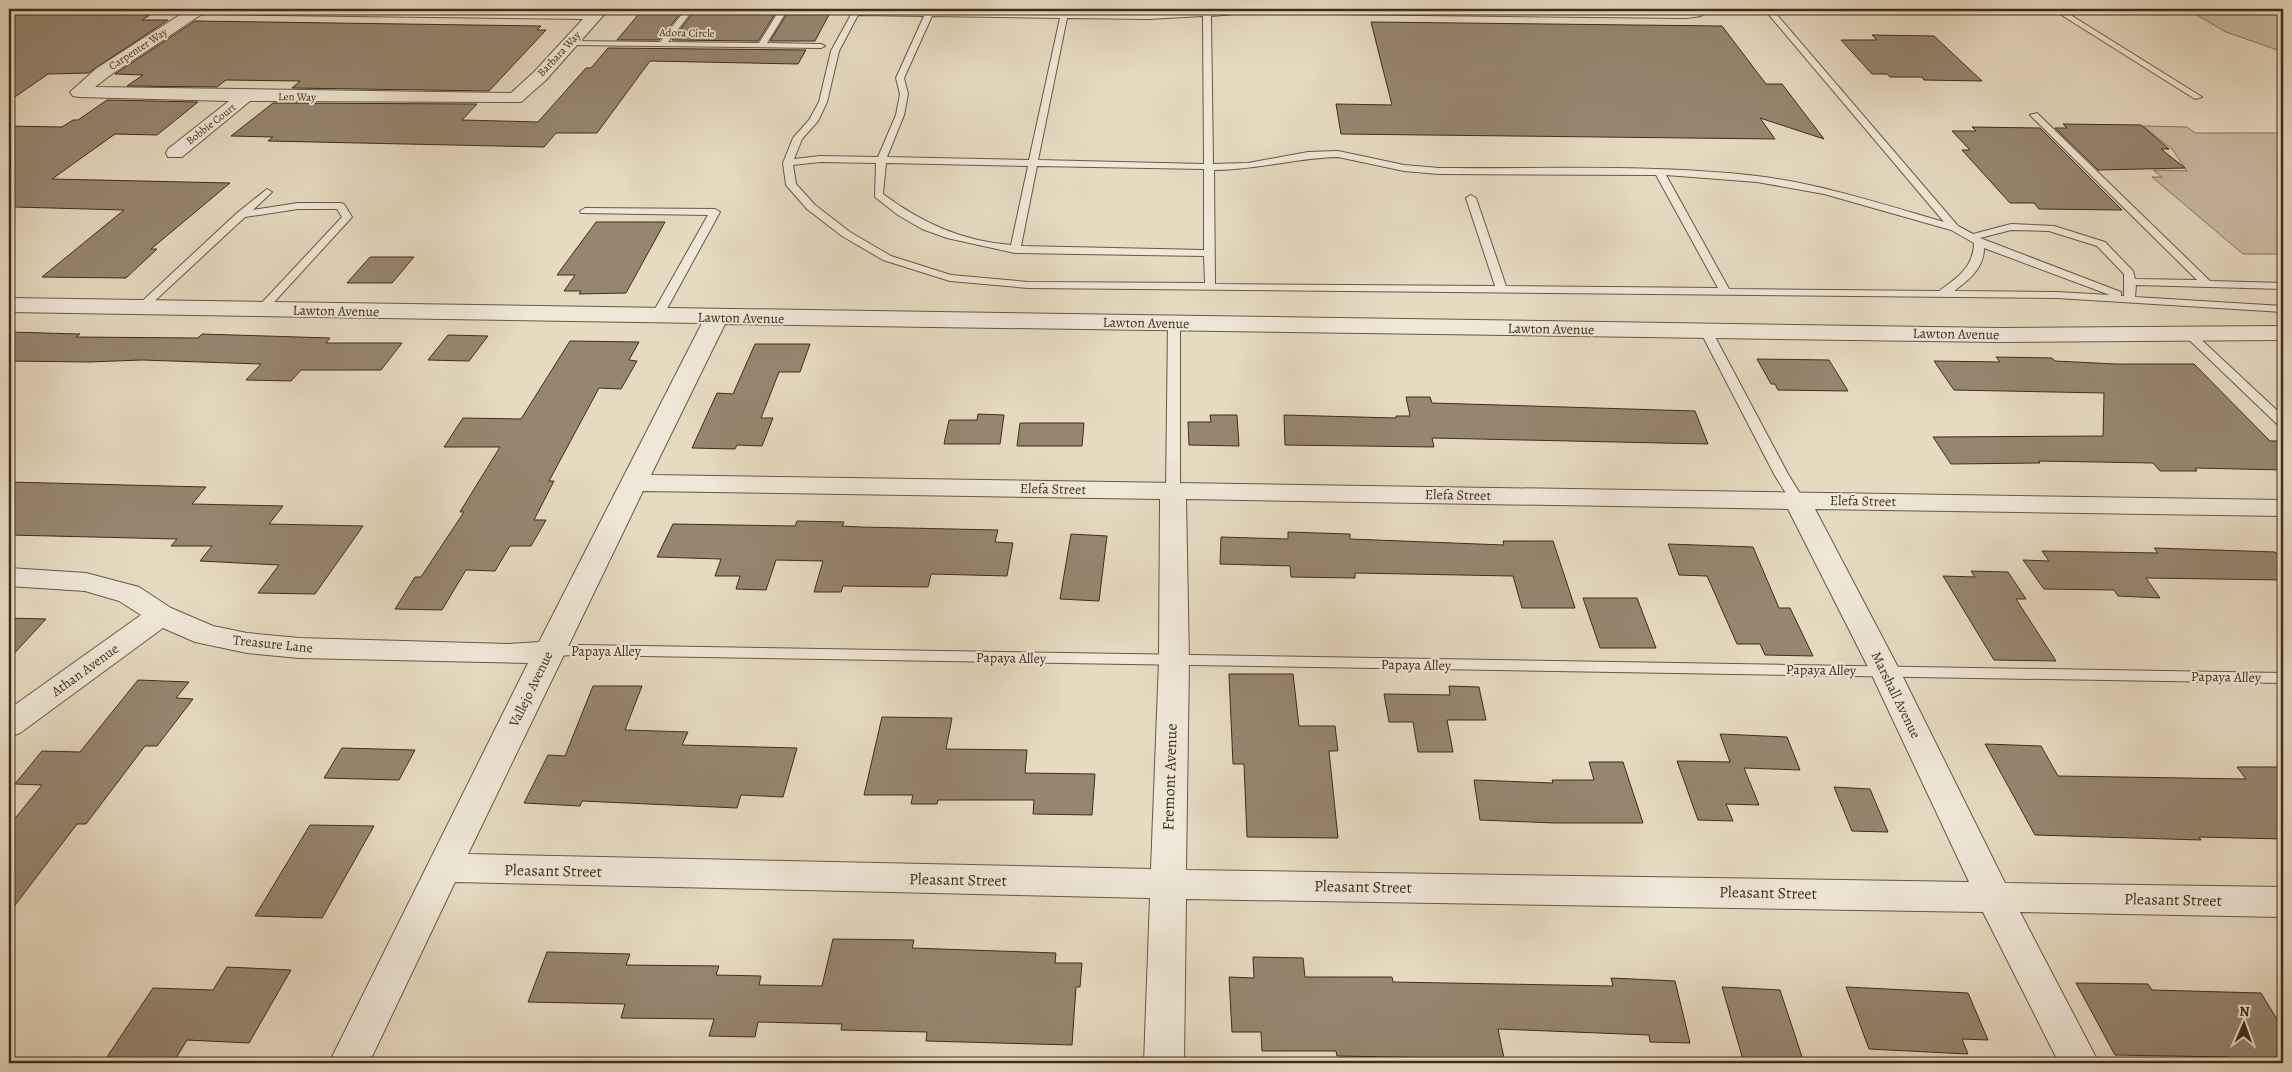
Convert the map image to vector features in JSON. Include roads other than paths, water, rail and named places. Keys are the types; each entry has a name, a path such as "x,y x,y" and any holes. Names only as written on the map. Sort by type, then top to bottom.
{"street":[{"path":"199,9 598,12"},
{"name":"Carpenter Way","path":"79,92 103,72 199,9"},
{"name":"Barbara Way","path":"515,98 540,76 598,12"},
{"name":"Len Way","path":"79,92 246,96 515,98"},
{"name":"Bobbie Court","path":"174,153 246,96"},
{"name":"Lawton Avenue","path":"9,305 717,317 2108,336 2188,332 2283,333"},
{"name":"Vallejo Avenue","path":"349,1063 549,652 717,317"},
{"name":"Elefa Street","path":"633,483 2283,508"},
{"name":"Fremont Avenue","path":"1164,1063 1174,661 1174,491"},
{"name":"Marshall Avenue","path":"1797,500 1885,671 1994,897 2079,1063"},
{"name":"Treasure Lane","path":"9,577 86,582 129,594 161,615 206,635 255,644 298,648 478,653 549,652"},
{"name":"Athan Avenue","path":"9,724 161,615"},
{"name":"Pleasant Street","path":"443,868 1167,884 2283,902"}],"lane":[{"path":"662,44 690,9"},
{"path":"761,46 784,9"},
{"path":"1700,9 1701,11 1698,14 1686,16 1605,12 1248,11 1174,17 856,13 835,52 823,102 813,121 798,138 788,163 791,185 812,207 846,234 887,258 950,278 1028,285 1210,285 1943,293 2129,298 2206,306 2283,309"},
{"path":"1768,9 1954,228"},
{"path":"2056,9 2198,97"},
{"path":"929,14 900,78 904,94 900,115 889,138 879,169 878,195 894,208 922,225 976,245 1015,250 1210,253"},
{"path":"1206,14 1210,285"},
{"path":"1015,250 1064,16"},
{"name":"Adora Circle","path":"569,43 821,46"},
{"path":"2034,115 2207,284"},
{"path":"788,163 820,159 1248,166 1296,156 1338,154 1404,168 1432,170 1659,172 1757,179 1825,191 1954,228 1976,239 2129,298"},
{"path":"1659,172 1725,291"},
{"path":"142,307 267,192"},
{"path":"1471,198 1500,288"},
{"path":"241,215 298,206 340,206 347,217 262,309"},
{"path":"585,211 715,212 657,316"},
{"path":"1976,239 2011,227 2050,228 2101,244 2129,273 2129,298"},
{"path":"1943,293 1972,273 1980,255 1976,239"},
{"path":"2130,282 2283,286"},
{"path":"1174,323 1174,491"},
{"name":"Marshall Avenue","path":"1706,331 1781,474 1797,500"},
{"path":"2188,332 2283,422"},
{"name":"Papaya Alley","path":"549,652 581,650 2283,678"}]}
